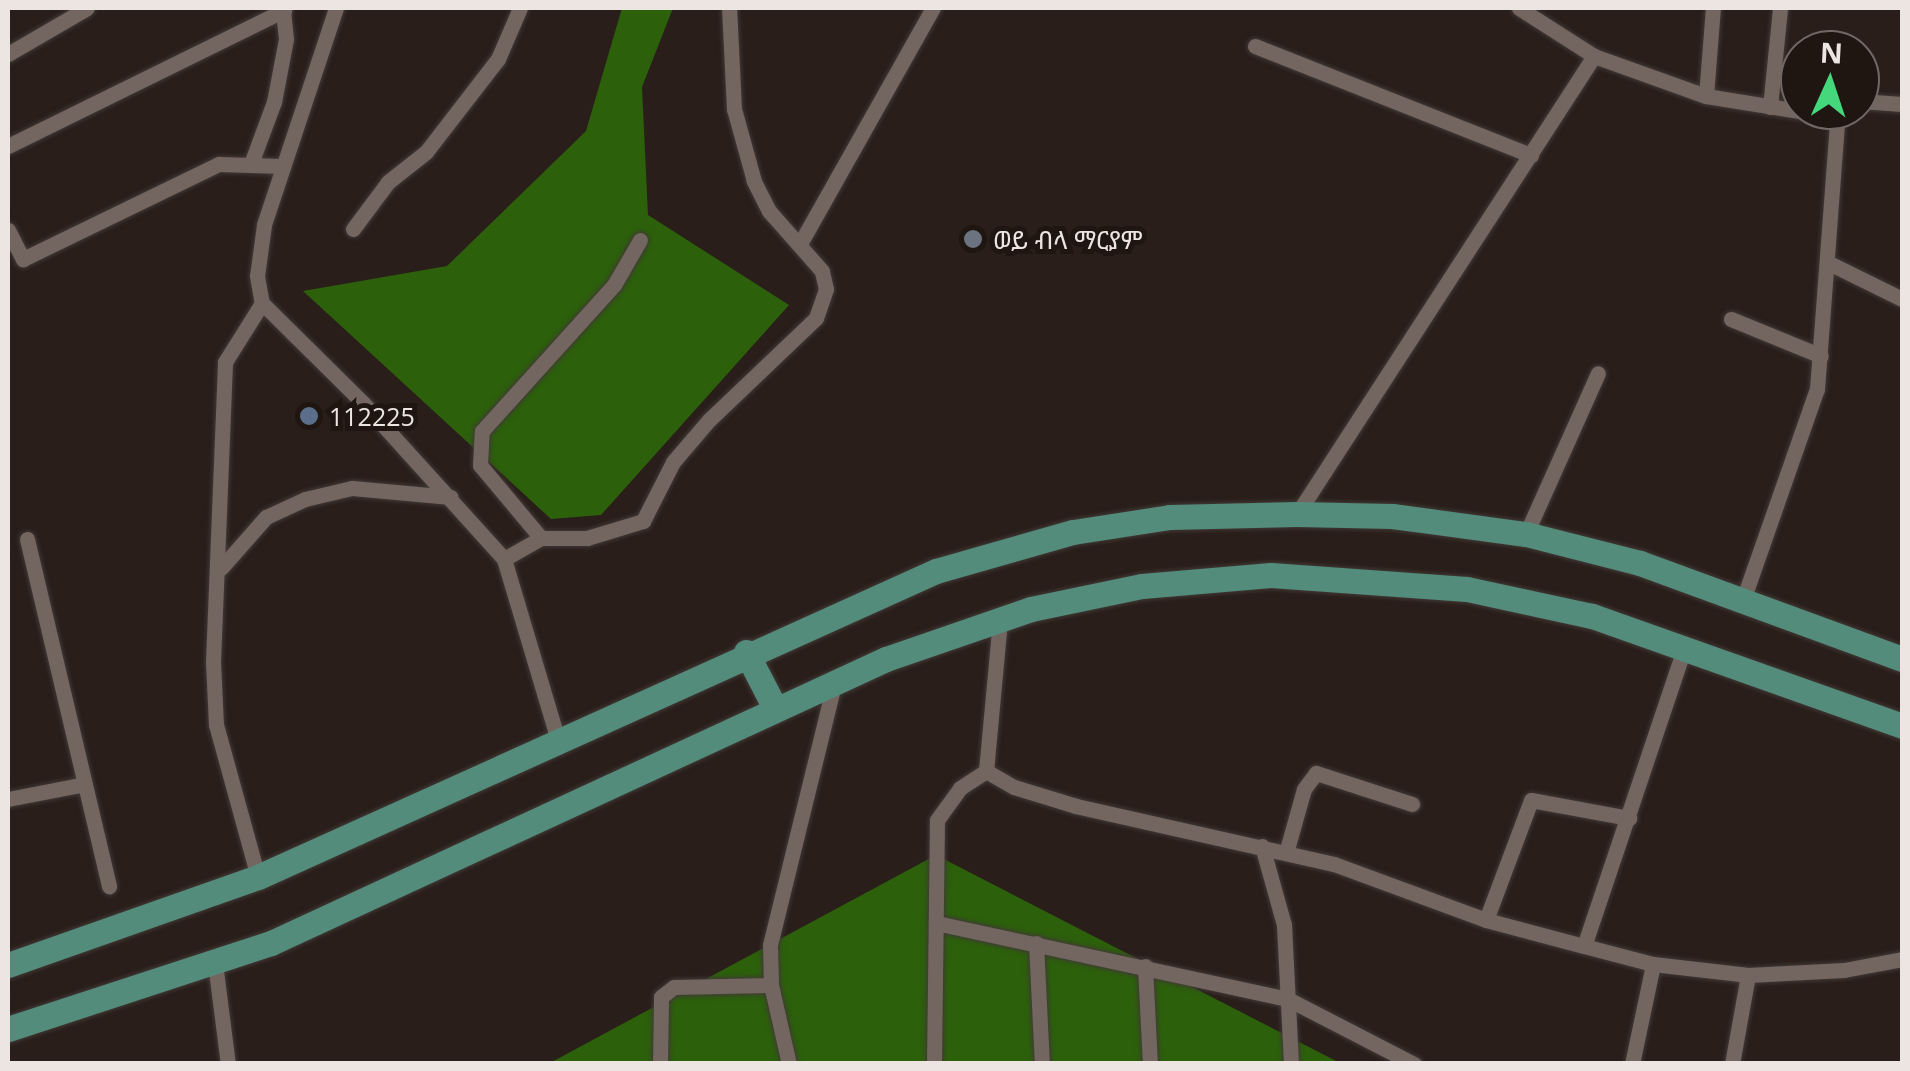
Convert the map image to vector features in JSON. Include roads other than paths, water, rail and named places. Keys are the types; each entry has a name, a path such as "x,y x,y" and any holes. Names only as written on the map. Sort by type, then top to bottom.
{"main road":[{"path":"8,965 258,877 746,652 936,572 1073,532 1170,517 1297,514 1392,516 1526,534 1640,562 1902,659"},
{"path":"8,1029 215,964 539,820 835,680 1000,619 1142,586 1271,575 1366,577 1545,604 1902,726"},
{"path":"746,652 774,706"}],"street":[{"path":"8,54 86,8"},
{"path":"258,877 216,726 225,362 262,304 258,258 282,166 336,8"},
{"path":"354,229 388,182 426,152 498,60 520,8"},
{"path":"504,559 541,538 586,538 643,521 673,462 816,318 826,289 822,271 801,242 768,211 754,181 734,109 728,8"},
{"path":"801,242 933,8"},
{"path":"1519,8 1594,56 1706,96 1780,107"},
{"path":"1706,96 1714,8"},
{"path":"1770,106 1780,8"},
{"path":"252,161 274,102 284,9"},
{"path":"8,146 284,9"},
{"path":"1255,46 1531,155"},
{"path":"1297,514 1594,56"},
{"path":"1743,600 1791,478 1821,356 1831,264 1835,130"},
{"path":"8,268 219,164 252,161 282,166"},
{"path":"8,230 23,259"},
{"path":"541,538 480,464 482,432 614,285 640,240"},
{"path":"1831,264 1902,299"},
{"path":"262,304 451,497 504,559 558,740"},
{"path":"1731,318 1821,356"},
{"path":"1526,534 1598,373"},
{"path":"221,568 266,517 305,499 352,488 451,497"},
{"path":"26,539 109,886"},
{"path":"986,771 1000,619"},
{"path":"1584,946 1684,649"},
{"path":"789,1064 771,984 770,944 835,680"},
{"path":"986,771 1014,787 1076,806 1262,846 1486,920 1654,964 1748,976 1844,970 1902,958"},
{"path":"934,1064 937,820 960,788 986,771"},
{"path":"1286,853 1304,789 1316,773 1412,804"},
{"path":"8,799 85,784"},
{"path":"1486,920 1531,800 1629,818"},
{"path":"1262,846 1284,925 1290,1064"},
{"path":"936,923 1288,998 1414,1064"},
{"path":"1036,943 1042,1064"},
{"path":"215,964 228,1064"},
{"path":"1632,1064 1654,964"},
{"path":"1145,966 1150,1064"},
{"path":"1732,1064 1748,976"},
{"path":"660,1064 661,997 674,987 771,984"}],"place":[{"name":"ወይ ብላ ማርያም","path":"973,239"},
{"name":"112225","path":"309,416"}]}
